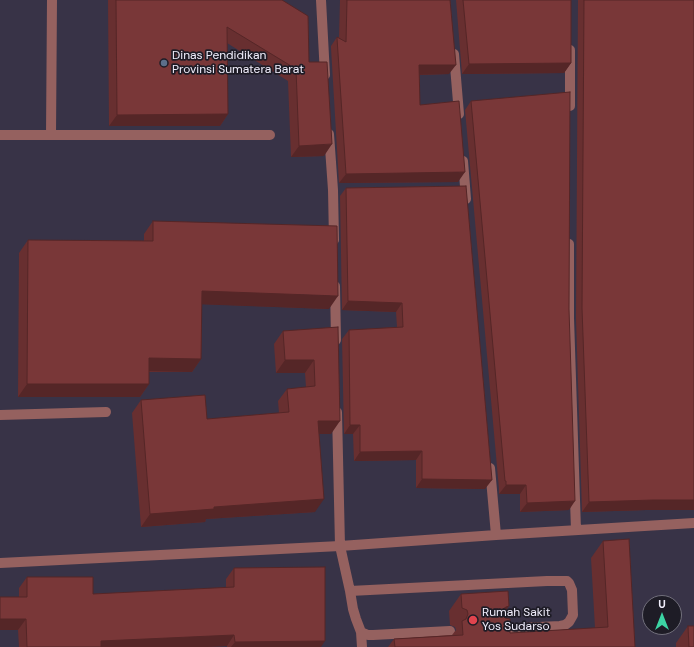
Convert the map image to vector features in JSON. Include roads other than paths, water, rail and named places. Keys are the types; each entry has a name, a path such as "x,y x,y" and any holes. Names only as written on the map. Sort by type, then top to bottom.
{"street":[{"path":"51,135 52,0"},
{"path":"321,0 326,87"},
{"path":"570,39 570,117"},
{"path":"452,41 460,126"},
{"path":"329,127 337,190 334,253"},
{"path":"0,135 270,135"},
{"path":"462,149 462,188 467,212"},
{"path":"569,231 569,318 576,530"},
{"path":"335,277 336,348"},
{"path":"337,404 340,546 353,609 361,632 362,647"},
{"path":"0,415 106,412"},
{"path":"489,456 496,535"},
{"path":"0,563 340,546 694,523"},
{"path":"350,591 547,580 567,581 569,583 572,590 573,615 569,622 565,625 497,629"},
{"path":"361,632 368,635 373,635 450,631"}],"place":[{"name":"Dinas Pendidikan Provinsi Sumatera Barat","path":"164,63"},
{"name":"Rumah Sakit Yos Sudarso","path":"473,620"}]}
